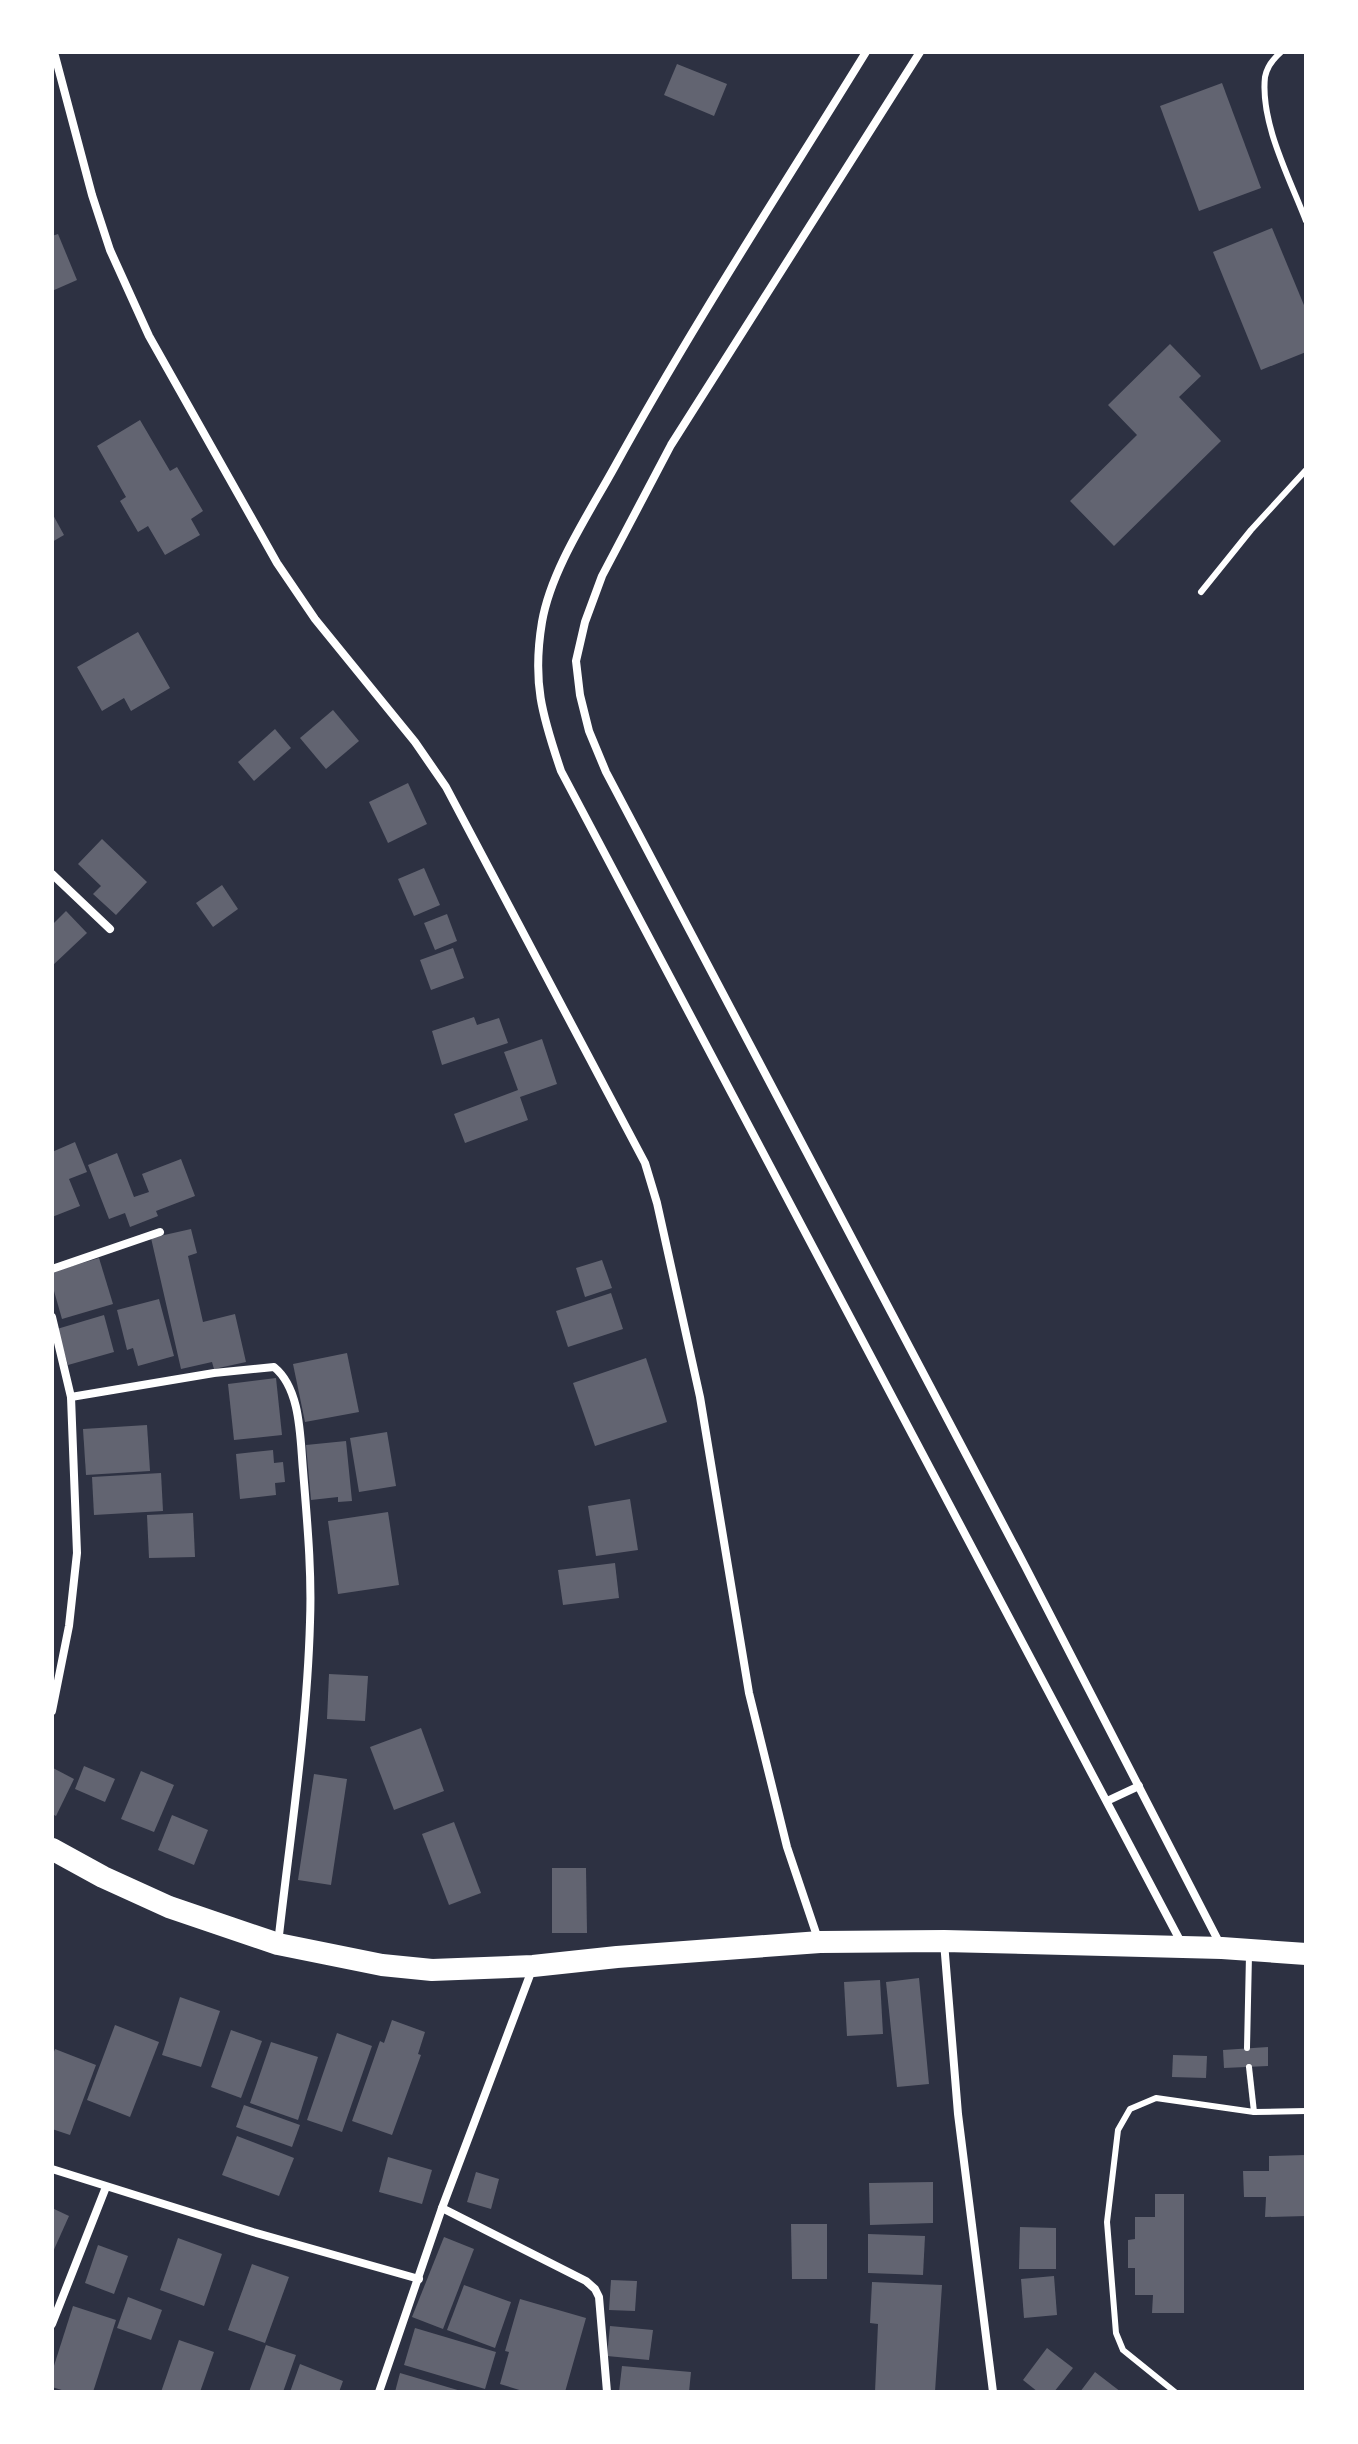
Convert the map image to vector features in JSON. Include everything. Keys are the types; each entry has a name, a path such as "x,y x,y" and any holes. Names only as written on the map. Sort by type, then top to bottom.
{"highway":[{"path":"52,1849 103,1877 169,1907 278,1944 382,1965 432,1970 533,1966 820,1942 944,1941 1222,1948 1306,1954"}],"street":[{"path":"54,52 78,152 96,209 110,250 149,336 277,563 315,619 415,742 446,787 645,1163 657,1203 700,1397 749,1693 787,1847 820,1942"},
{"path":"866,52 656,393 563,561 541,630 538,687 542,717 561,771 1184,1947"},
{"path":"920,52 671,445 602,576 585,622 576,661 580,695 589,731 606,772 1018,1552 1222,1948"},
{"path":"52,874 110,929"},
{"path":"52,1269 160,1232"},
{"path":"52,1317 71,1397 77,1480 77,1553 69,1626 52,1711"},
{"path":"71,1397 214,1373 274,1367 283,1375 293,1399 299,1426 308,1524 310,1620 304,1715 278,1944"},
{"path":"1107,1801 1139,1786"},
{"path":"944,1941 958,2114 993,2392"},
{"path":"379,2392 442,2208 533,1966"},
{"path":"52,2169 419,2279"},
{"path":"52,2324 106,2187"},
{"path":"442,2208 586,2281 595,2289 599,2297 607,2392"}],"lane":[{"path":"1281,52 1270,61 1265,77 1267,104 1274,140 1306,221"},
{"path":"1201,592 1251,530 1306,470"},
{"path":"1247,2048 1249,1951"},
{"path":"1249,2067 1254,2112"},
{"path":"1175,2392 1123,2350 1116,2333 1107,2222 1118,2130 1130,2109 1156,2098 1254,2112 1306,2111"}],"building":[{"path":"677,64 727,84 714,116 664,95"},
{"path":"1222,83 1261,188 1199,211 1160,106"},
{"path":"1272,228 1306,310 1306,352 1261,370 1213,252"},
{"path":"58,234 77,280 52,291 52,236"},
{"path":"1170,344 1201,376 1179,397 1221,441 1114,546 1070,501 1137,435 1108,405"},
{"path":"140,420 170,471 177,467 203,511 191,519 200,535 165,555 148,526 138,532 120,501 126,497 97,446"},
{"path":"52,513 64,535 52,542"},
{"path":"138,632 170,688 131,711 124,698 102,711 77,667"},
{"path":"333,710 359,741 326,769 300,738"},
{"path":"275,729 291,748 254,781 238,762"},
{"path":"408,783 427,824 388,843 369,802"},
{"path":"102,839 147,882 116,915 93,894 101,886 78,864"},
{"path":"424,868 440,905 414,916 398,879"},
{"path":"222,885 238,909 213,927 196,903"},
{"path":"66,911 87,933 52,966 52,925"},
{"path":"447,914 457,941 435,950 424,923"},
{"path":"453,948 464,978 431,990 420,960"},
{"path":"474,1017 477,1025 499,1018 508,1043 442,1065 432,1031"},
{"path":"542,1039 557,1084 520,1097 528,1120 465,1143 454,1114 518,1090 504,1052"},
{"path":"75,1142 87,1172 69,1179 80,1206 52,1217 52,1152"},
{"path":"117,1153 134,1197 149,1192 142,1174 181,1159 195,1196 156,1211 158,1216 130,1227 125,1213 109,1219 88,1165"},
{"path":"191,1229 197,1253 188,1256 203,1322 235,1314 246,1362 214,1369 212,1362 181,1369 151,1238"},
{"path":"99,1258 113,1304 62,1319 52,1284 52,1272"},
{"path":"602,1260 612,1288 585,1297 576,1268"},
{"path":"611,1293 623,1329 568,1347 556,1311"},
{"path":"159,1299 174,1356 138,1366 133,1348 127,1350 117,1310"},
{"path":"104,1315 114,1352 68,1365 57,1329"},
{"path":"347,1353 359,1412 305,1422 293,1364"},
{"path":"646,1358 667,1422 595,1446 573,1383"},
{"path":"276,1378 282,1435 234,1440 228,1384"},
{"path":"147,1425 150,1471 86,1475 83,1429"},
{"path":"387,1432 396,1486 359,1492 350,1438"},
{"path":"346,1441 352,1501 338,1502 338,1497 311,1500 306,1445"},
{"path":"273,1450 274,1463 283,1462 285,1482 275,1483 276,1495 240,1499 236,1454"},
{"path":"161,1473 163,1511 94,1515 92,1477"},
{"path":"630,1499 638,1550 596,1556 588,1506"},
{"path":"388,1512 399,1585 338,1594 328,1521"},
{"path":"193,1513 195,1557 149,1558 147,1515"},
{"path":"615,1563 619,1598 563,1605 558,1570"},
{"path":"329,1674 368,1676 365,1721 327,1719"},
{"path":"421,1728 444,1791 394,1810 370,1747"},
{"path":"84,1766 115,1779 105,1802 75,1789"},
{"path":"53,1768 74,1779 56,1816 52,1814"},
{"path":"141,1771 174,1785 154,1832 121,1819"},
{"path":"314,1774 347,1779 331,1885 298,1880"},
{"path":"172,1815 208,1830 194,1865 158,1850"},
{"path":"454,1822 481,1893 449,1905 422,1834"},
{"path":"552,1868 586,1868 587,1933 552,1933"},
{"path":"919,1978 929,2084 897,2087 886,1982"},
{"path":"880,1980 883,2034 847,2036 844,1982"},
{"path":"180,1997 220,2011 201,2067 162,2055"},
{"path":"392,2020 425,2032 418,2054 421,2055 392,2135 352,2121 380,2041 384,2043"},
{"path":"115,2025 159,2042 130,2117 87,2100"},
{"path":"231,2030 262,2041 241,2098 211,2087"},
{"path":"337,2033 372,2046 342,2132 307,2120"},
{"path":"271,2042 318,2057 298,2120 250,2103"},
{"path":"1268,2047 1268,2066 1224,2068 1223,2050"},
{"path":"55,2049 96,2065 70,2135 52,2129 52,2057"},
{"path":"1173,2055 1207,2056 1206,2078 1172,2077"},
{"path":"244,2105 300,2125 292,2147 236,2127"},
{"path":"237,2136 294,2158 279,2196 222,2175"},
{"path":"1306,2155 1306,2216 1265,2217 1266,2197 1244,2197 1243,2171 1269,2171 1269,2156"},
{"path":"388,2157 432,2170 422,2204 379,2192"},
{"path":"476,2172 499,2179 491,2209 467,2202"},
{"path":"933,2182 933,2223 870,2225 869,2183"},
{"path":"1155,2194 1184,2194 1184,2313 1152,2313 1153,2295 1135,2295 1135,2268 1128,2268 1128,2240 1135,2239 1135,2217 1155,2217"},
{"path":"52,2208 69,2216 52,2254"},
{"path":"791,2224 827,2224 827,2279 792,2279"},
{"path":"1020,2227 1056,2228 1056,2269 1019,2269"},
{"path":"868,2234 925,2236 923,2275 868,2273"},
{"path":"444,2237 474,2249 443,2329 412,2317"},
{"path":"178,2238 222,2254 204,2306 160,2290"},
{"path":"98,2245 128,2256 114,2294 85,2283"},
{"path":"252,2264 289,2277 265,2343 228,2330"},
{"path":"1054,2276 1057,2315 1024,2318 1021,2279"},
{"path":"611,2280 637,2281 635,2311 609,2310"},
{"path":"872,2282 942,2285 935,2392 875,2392 878,2324 870,2323"},
{"path":"464,2285 511,2302 495,2348 447,2330"},
{"path":"128,2297 162,2310 151,2340 117,2328"},
{"path":"520,2299 586,2318 565,2392 526,2392 500,2384 509,2352 505,2351"},
{"path":"73,2306 116,2320 93,2392 68,2392 52,2387 52,2372"},
{"path":"610,2326 653,2330 649,2360 607,2356"},
{"path":"415,2328 496,2352 485,2389 404,2365"},
{"path":"179,2340 214,2352 200,2392 161,2392"},
{"path":"266,2345 296,2355 283,2392 249,2392"},
{"path":"1047,2348 1073,2368 1054,2392 1038,2392 1023,2380"},
{"path":"300,2364 343,2381 339,2392 290,2392"},
{"path":"622,2366 691,2372 689,2392 619,2392"},
{"path":"1095,2372 1121,2392 1080,2392"},
{"path":"400,2373 461,2391 461,2392 395,2392"}]}
